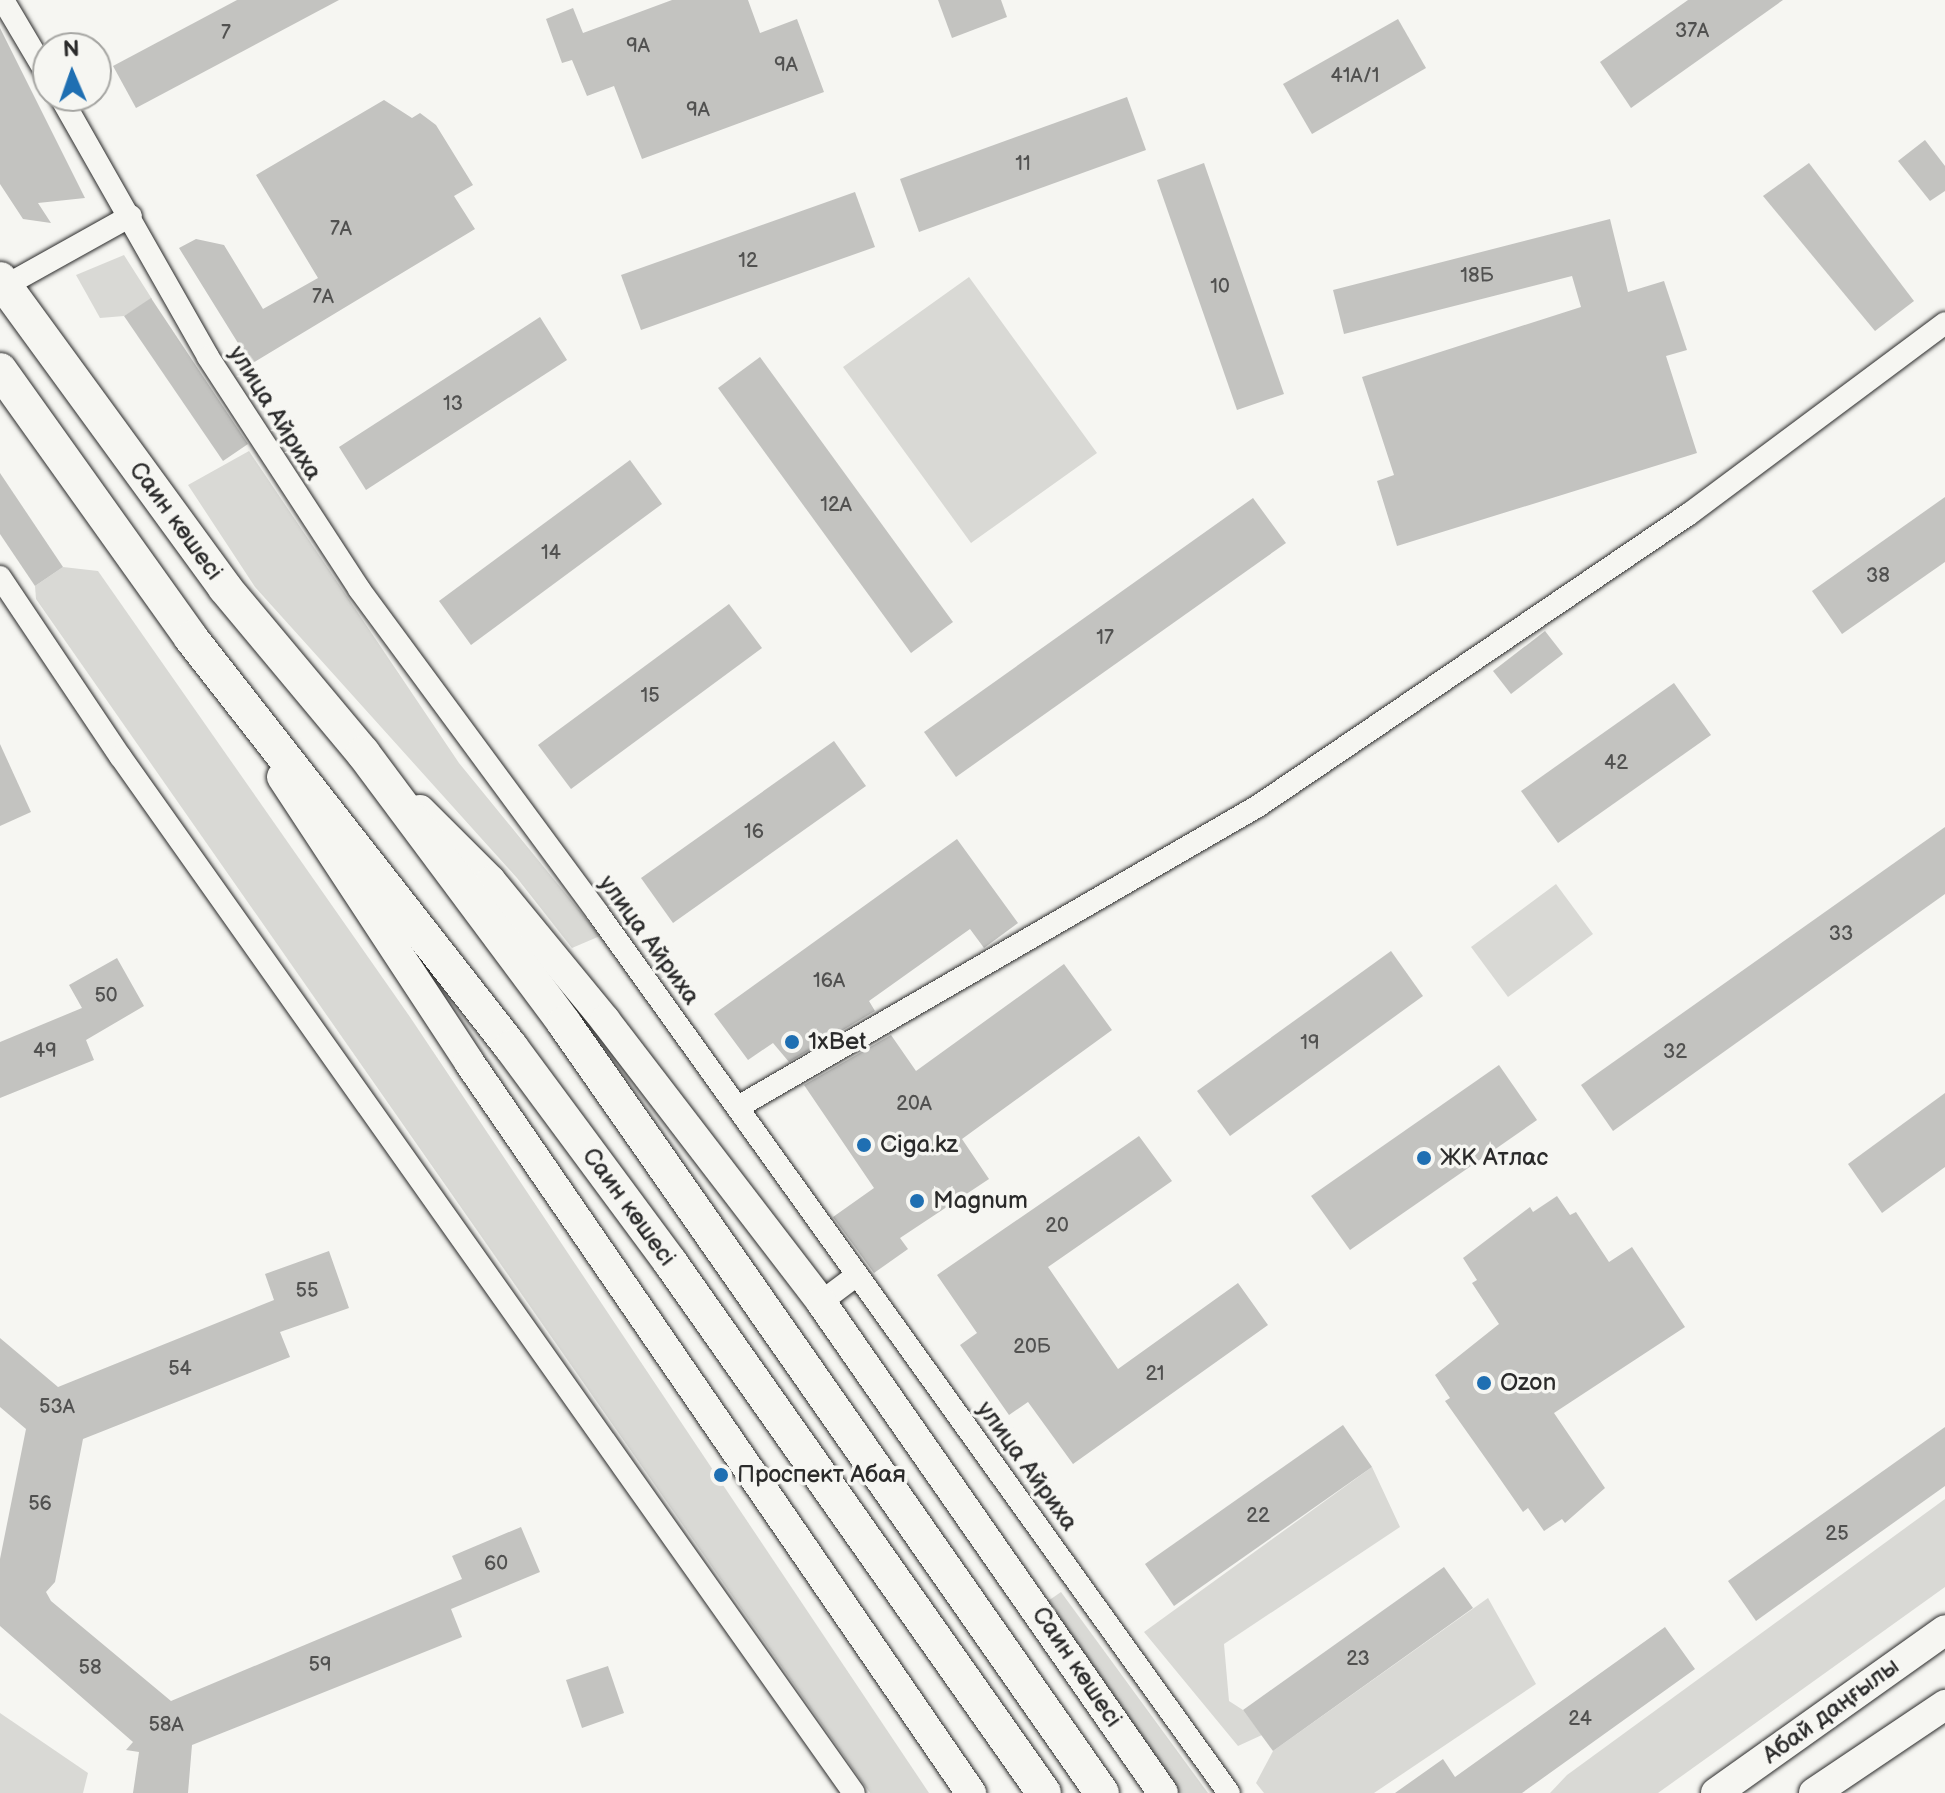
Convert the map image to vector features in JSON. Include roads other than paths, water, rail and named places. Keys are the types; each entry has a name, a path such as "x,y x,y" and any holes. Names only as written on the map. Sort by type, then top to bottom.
{"main road":[{"name":"Саин көшесі","path":"2,283 225,588 363,753 564,1023 1102,1793"},
{"name":"Саин көшесі","path":"0,370 191,638 469,1062 971,1793"},
{"name":"Саин көшесі","path":"191,638 511,1047 661,1249 1044,1793"},
{"name":"Саин көшесі","path":"363,753 491,881 605,1020 821,1302 1163,1793"},
{"name":"Абай даңғылы","path":"1716,1793 1945,1630"},
{"path":"1814,1793 1945,1705"}],"street":[{"path":"3,0 32,49"},
{"name":"улица Айриха","path":"69,112 208,357 350,576 738,1107 1229,1793"},
{"path":"2,283 131,216"},
{"path":"738,1107 1258,806 1689,514 1945,323"},
{"path":"0,577 120,756 854,1793"},
{"path":"821,1302 857,1275"}],"place":[{"name":"1xBet","path":"792,1042"},
{"name":"Ciga.kz","path":"864,1145"},
{"name":"ЖК Атлас","path":"1424,1158"},
{"name":"Magnum","path":"917,1201"},
{"name":"Ozon","path":"1484,1383"},
{"name":"Проспект Абая","path":"721,1475"}]}
